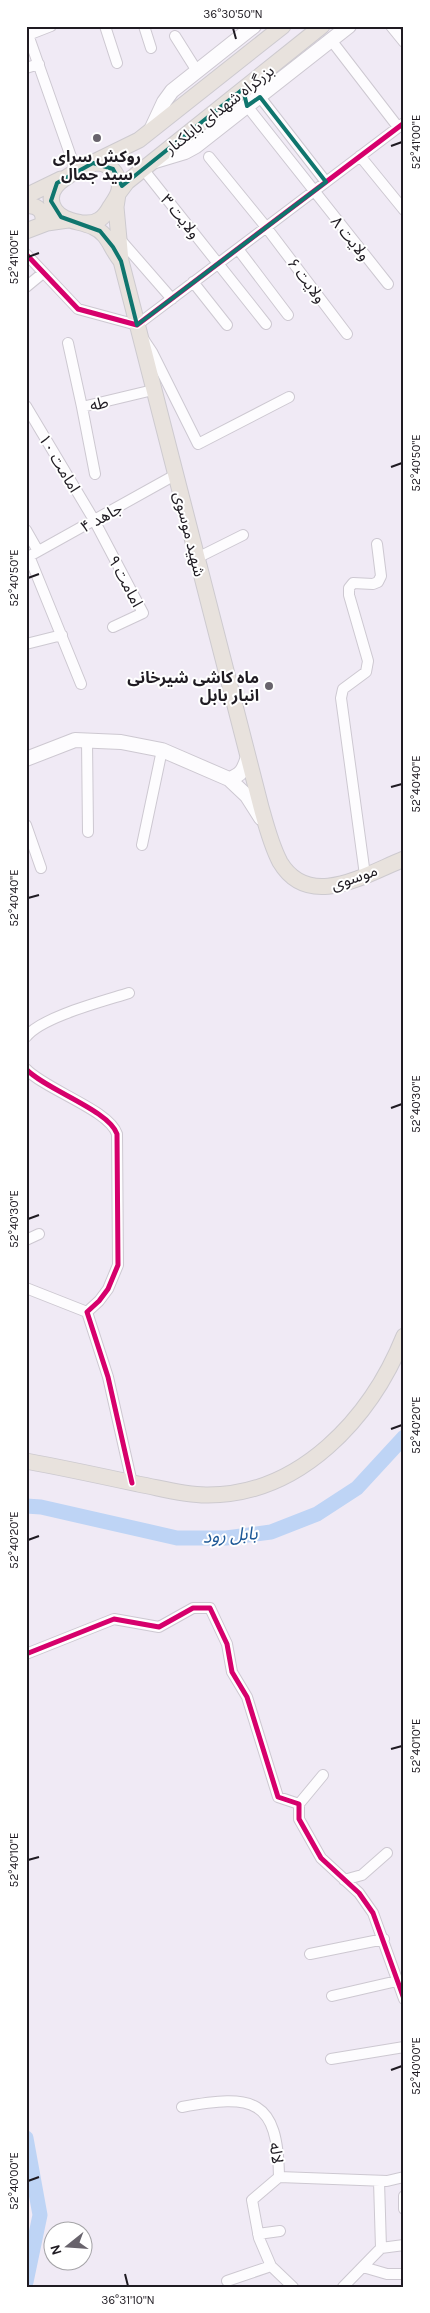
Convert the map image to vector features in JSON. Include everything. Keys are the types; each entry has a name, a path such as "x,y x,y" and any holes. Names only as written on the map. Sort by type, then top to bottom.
{"main road":[{"name":"بزرگراه شهدای بابلکنار","path":"91,164 134,142 151,130 283,26"},
{"name":"بزرگراه شهدای بابلکنار","path":"118,194 128,182 148,165 322,26"},
{"path":"148,165 193,149 349,26"},
{"path":"151,130 169,94 247,29"},
{"path":"243,89 260,96"},
{"path":"243,89 247,106"},
{"path":"26,196 91,164 104,164 113,169 118,178 118,194 102,218 93,223 68,220 42,224 26,231"},
{"path":"62,178 54,187 52,201 57,213 68,220"},
{"name":"شهید موسوی","path":"118,194 116,206 121,261 261,807"},
{"path":"26,206 35,206 42,211 44,219 42,224"},
{"name":"شهید موسوی","path":"84,223 104,234 121,261"},
{"path":"26,759 75,740 121,742 162,750 228,779 247,796 269,831"},
{"path":"228,779 236,777 244,770 248,756"},
{"name":"موسوی","path":"261,807 280,861 290,874 303,883 319,887 335,886 404,859"},
{"path":"26,1461 204,1495 231,1494 265,1485 300,1468 327,1449 348,1428 381,1384 404,1336"}],"street":[{"path":"51,26 27,32 76,171"},
{"path":"104,26 117,63"},
{"path":"144,26 151,48"},
{"path":"391,26 404,42"},
{"path":"175,36 197,71"},
{"path":"138,329 172,298 401,125 331,40"},
{"path":"26,68 39,64"},
{"path":"260,96 326,182"},
{"name":"ولایت ۸","path":"247,106 388,284"},
{"path":"360,156 404,210"},
{"name":"ولایت ۶","path":"209,157 266,227 347,334"},
{"name":"ولایت ۳","path":"148,165 218,263 266,324"},
{"path":"118,237 172,298"},
{"path":"238,249 288,315"},
{"path":"26,254 78,309 138,329 152,352 198,444 289,397"},
{"path":"26,288 43,273"},
{"path":"193,282 227,325"},
{"path":"68,343 82,407"},
{"name":"طه","path":"95,474 82,407 153,390"},
{"name":"امامت ۱۰","path":"26,406 94,520"},
{"name":"جاهد ۴","path":"31,555 175,475"},
{"name":"امامت ۹","path":"94,520 143,613 114,627"},
{"path":"26,530 31,555 81,684"},
{"path":"196,558 244,535"},
{"path":"365,875 340,698 343,689 366,672 368,661 349,595 349,588 353,583 373,584 378,582 381,576 377,544"},
{"path":"26,644 62,635"},
{"path":"87,740 88,832"},
{"path":"142,846 162,750"},
{"path":"26,825 41,868"},
{"path":"26,1038 36,1028 55,1018 129,992"},
{"path":"26,1068 46,1084 105,1119 115,1128 117,1134 118,1265 108,1288 99,1301 87,1312"},
{"path":"26,1240 39,1234"},
{"path":"26,1288 87,1312"},
{"path":"87,1312 108,1377 132,1482"},
{"path":"26,1654 114,1619 159,1627 192,1608 210,1608 227,1644 232,1672 248,1697 278,1796 299,1804"},
{"path":"323,1775 299,1804 299,1819 321,1858 338,1871 344,1880 359,1893 373,1913 398,1974 404,1999"},
{"path":"344,1880 362,1875 387,1853"},
{"path":"310,1954 384,1939"},
{"path":"332,1996 398,1974"},
{"path":"331,2060 404,2047"},
{"name":"لاله","path":"182,2107 221,2100 254,2105 270,2120 279,2153 279,2177 252,2200 258,2234 271,2266 293,2287"},
{"path":"279,2177 379,2181 404,2177"},
{"path":"379,2181 381,2248"},
{"path":"404,2196 404,2209"},
{"path":"258,2234 280,2231"},
{"path":"343,2287 381,2248 404,2245"},
{"path":"227,2281 271,2266"},
{"path":"364,2267 387,2274 404,2274"}],"highlighted area":[{"path":"243,89 247,106 260,97 326,182 137,325 121,261 113,247 100,231 61,217 51,201 57,183 93,163 113,169 122,186"}],"waterway":[{"name":"بابل رود","path":"26,1506 41,1507 177,1538 226,1538 271,1532 317,1514 357,1488 404,1437"},
{"name":"بابل رود","path":"26,2138 40,2215 26,2282"}],"cycle path":[{"path":"26,254 78,309 137,325 404,123"},
{"path":"26,1069 48,1085 90,1108 112,1125 117,1134 118,1265 108,1289 87,1312 108,1377 132,1483"},
{"path":"26,1654 114,1619 159,1627 193,1608 210,1608 227,1644 232,1672 247,1697 278,1797 299,1804 299,1819 321,1858 359,1893 373,1913 404,1999"}],"place":[{"name":"روکش سرای سید جمال","path":"97,138"},
{"name":"ماه کاشی شیرخانی انبار بابل","path":"269,686"}]}
